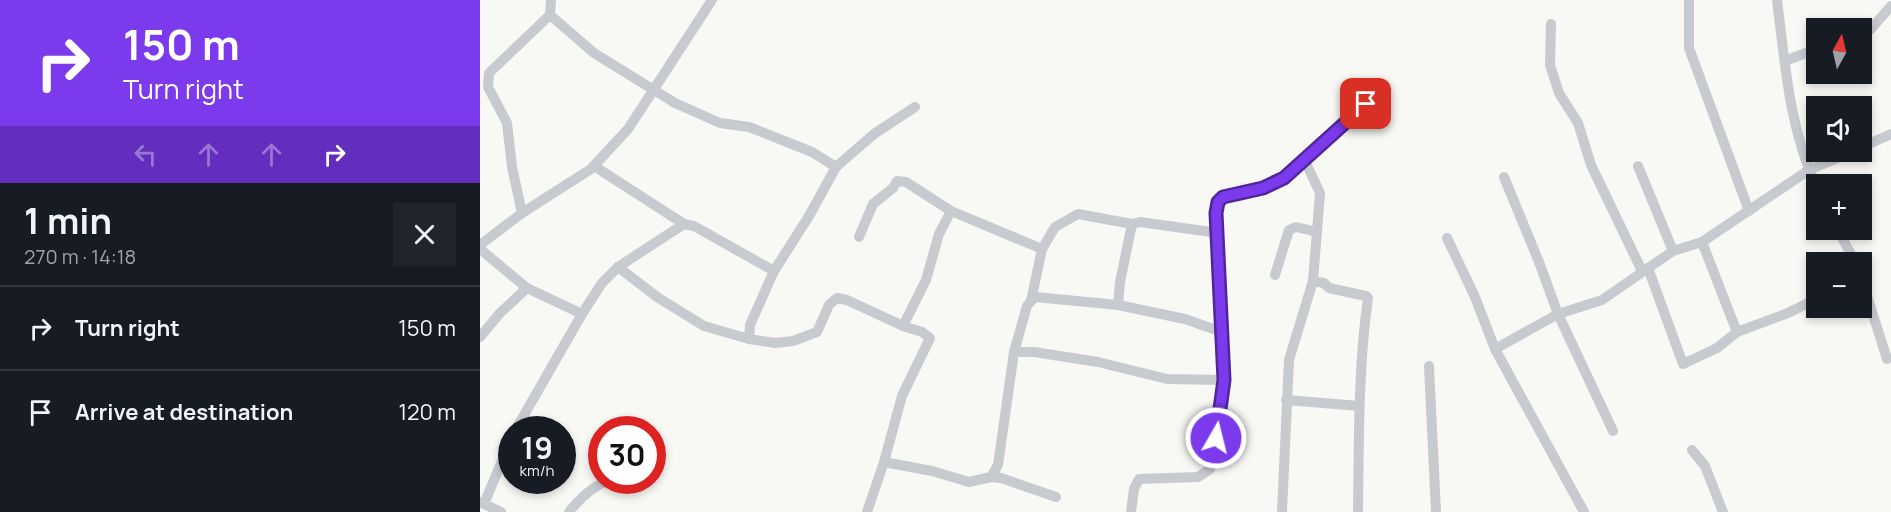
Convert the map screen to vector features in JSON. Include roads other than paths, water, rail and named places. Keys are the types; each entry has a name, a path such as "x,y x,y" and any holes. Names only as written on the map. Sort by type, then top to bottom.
{"street":[{"path":"522,213 512,167 507,123 488,87 489,73 550,15 551,0"},
{"path":"582,314 527,288 480,247 522,213 594,166 628,129 712,0"},
{"path":"1689,0 1689,48 1749,211"},
{"path":"1777,0 1785,61 1802,152 1810,174"},
{"path":"1872,28 1891,6"},
{"path":"550,15 594,53 653,91 720,123 749,127 812,152 836,167"},
{"path":"1551,24 1550,65 1559,93 1578,123 1591,165 1645,269 1683,363 1717,348 1737,332 1788,313 1806,303"},
{"path":"1785,61 1806,54"},
{"path":"1131,512 1134,489 1139,479 1198,477 1210,469 1224,380 1216,213 1218,202 1223,197 1263,188 1284,178 1366,104"},
{"path":"749,339 750,325 774,271 809,216 836,167 873,134 915,107"},
{"path":"1872,143 1891,134"},
{"path":"1282,512 1289,360 1313,281 1320,193 1305,161"},
{"path":"1495,349 1558,315 1602,300 1672,251 1702,242 1809,171 1829,162"},
{"path":"594,166 684,224 694,226 774,271"},
{"path":"1638,166 1672,251"},
{"path":"1504,177 1558,315 1613,431"},
{"path":"859,237 873,204 897,182 906,182 951,211 1042,249"},
{"path":"903,326 926,280 939,234 951,211"},
{"path":"1031,301 1042,249 1055,227 1078,214 1132,224 1140,222 1218,233"},
{"path":"523,416 602,283 618,267 684,224"},
{"path":"1118,305 1120,282 1132,224"},
{"path":"1275,275 1289,230 1296,227 1317,232"},
{"path":"1447,238 1475,297 1495,349 1584,512"},
{"path":"1702,242 1737,332"},
{"path":"618,267 657,297 704,326 749,339 775,343 793,341 817,332 830,305 837,298 847,300 903,326 922,332 930,338 902,396 884,462 867,512"},
{"path":"1313,281 1324,283 1329,288 1368,298 1359,406 1358,512"},
{"path":"480,337 527,288"},
{"path":"991,477 998,465 1014,352 1027,306 1035,297 1118,305 1185,319 1222,332"},
{"path":"1872,312 1887,360"},
{"path":"1014,352 1034,352 1098,362 1167,379 1224,380"},
{"path":"1429,366 1436,512"},
{"path":"1286,400 1359,406"},
{"path":"1692,450 1704,465 1723,512"},
{"path":"884,462 932,471 969,482 991,477 1001,478 1056,497"},
{"path":"498,467 482,502 501,512"},
{"path":"569,512 577,501 588,492"}]}
